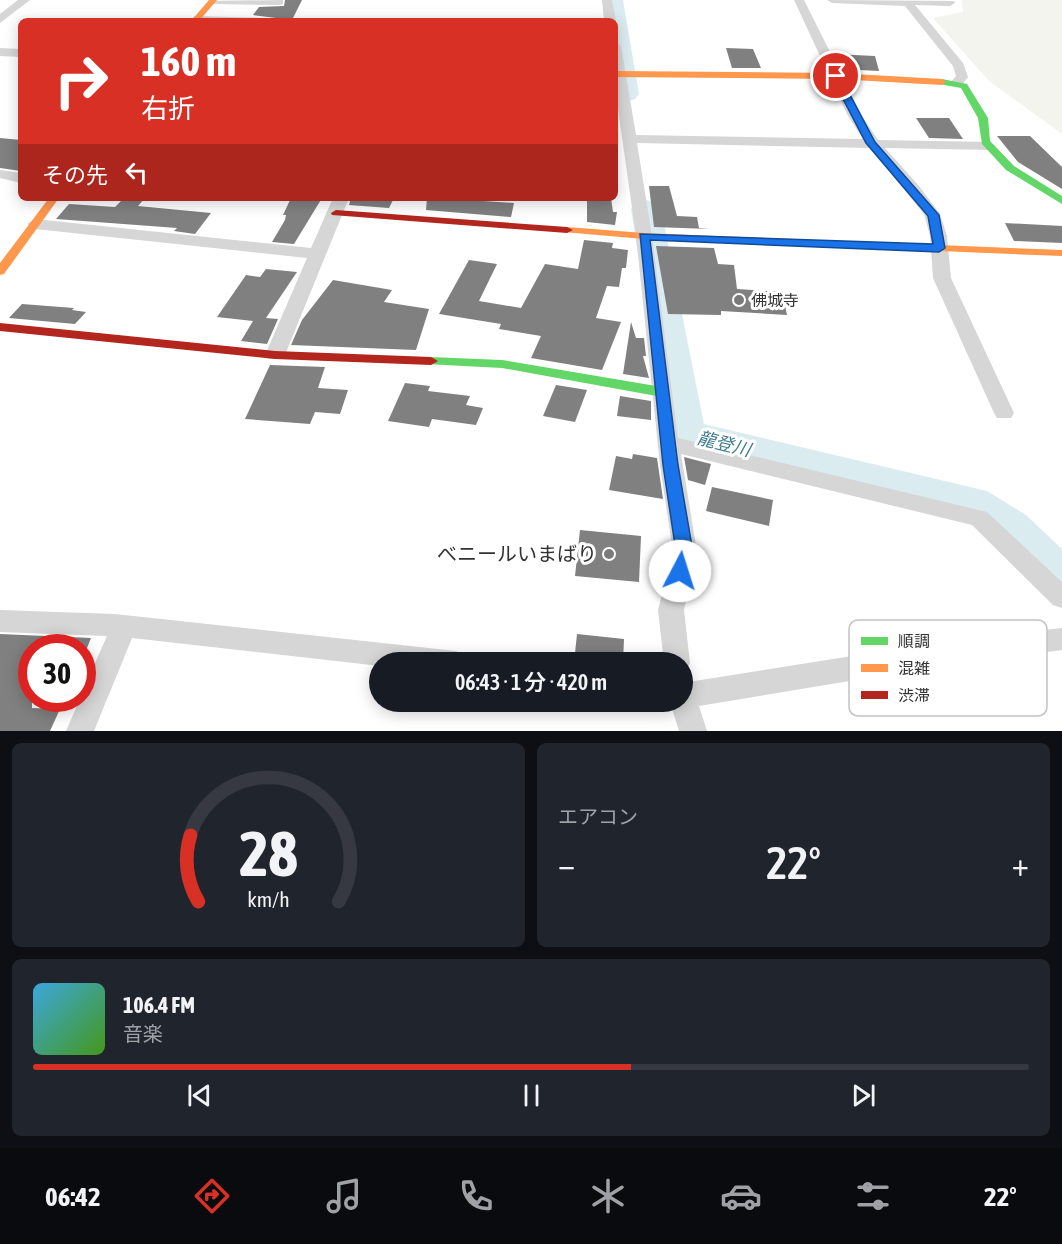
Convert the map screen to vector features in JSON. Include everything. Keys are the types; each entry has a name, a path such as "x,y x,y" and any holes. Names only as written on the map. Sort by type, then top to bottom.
{"street":[{"path":"0,20 25,0"},
{"path":"607,0 610,18"},
{"path":"799,0 819,34 836,76 871,143 933,215 942,278 1004,413"},
{"path":"832,0 950,3"},
{"path":"198,18 212,1 279,2"},
{"path":"907,1 959,66 962,77 956,83"},
{"path":"0,52 18,53"},
{"path":"618,74 836,76 956,83 964,86 983,118 985,142 1010,168 1062,201"},
{"path":"618,79 630,139 644,236 671,465 685,552 671,610 676,652"},
{"path":"630,139 989,146"},
{"path":"0,174 18,177"},
{"path":"0,271 52,201"},
{"path":"275,355 338,206 644,236 1062,253"},
{"path":"35,224 317,254"},
{"path":"0,327 275,355 502,364 663,392"},
{"path":"670,444 979,518 1062,597"},
{"path":"0,621 124,626 369,653"},
{"path":"80,731 124,626"},
{"path":"1047,641 1062,639"},
{"path":"693,694 849,669"},
{"path":"688,712 693,731"}],"shaded area":[{"path":"962,0 1062,0 1062,134 989,81 933,18 963,12"}],"building":[{"path":"285,0 302,0 293,18 253,15 259,7 284,6"},
{"path":"726,48 753,49 761,68 732,68"},
{"path":"834,54 875,56 879,71 841,69"},
{"path":"916,118 949,118 963,139 929,138"},
{"path":"997,136 1030,136 1062,167 1062,189 1018,162"},
{"path":"0,138 18,140 18,171 0,168"},
{"path":"649,186 669,186 677,216 697,217 699,228 709,229 654,227"},
{"path":"121,201 142,201 138,206 211,213 195,234 174,231 177,228 56,219 69,204 115,207"},
{"path":"290,201 320,201 294,244 272,242 285,220 286,215 283,215"},
{"path":"350,201 392,201 389,208 349,205"},
{"path":"427,201 514,203 511,217 426,210"},
{"path":"587,201 611,201 613,212 617,212 615,225 587,222"},
{"path":"1005,223 1062,226 1062,243 1014,241"},
{"path":"584,240 613,243 612,248 628,250 626,268 622,268 619,287 607,286 596,318 621,322 602,370 531,358 541,336 499,329 501,324 439,314 469,260 497,264 479,301 521,308 545,264 578,269"},
{"path":"656,246 714,248 718,264 734,265 737,289 782,292 787,315 721,311 721,315 668,314"},
{"path":"266,269 297,272 266,318 278,319 267,344 241,341 253,321 217,317 246,275 260,277"},
{"path":"333,280 392,290 384,302 429,309 416,350 291,345 302,320"},
{"path":"22,304 74,308 72,310 86,312 75,324 9,318"},
{"path":"631,322 636,338 644,338 646,356 643,356 649,378 623,374"},
{"path":"270,365 325,367 318,388 348,390 340,414 315,412 310,424 245,419"},
{"path":"405,383 430,386 428,391 470,396 466,405 483,408 476,425 432,419 429,427 388,421"},
{"path":"556,385 587,390 575,422 543,416"},
{"path":"620,396 651,401 651,420 617,416"},
{"path":"633,454 657,458 663,499 609,490 616,456 632,459"},
{"path":"684,457 711,464 705,485 688,480"},
{"path":"712,487 773,500 769,526 706,511"},
{"path":"580,530 641,536 639,582 575,576"},
{"path":"0,634 18,635 18,712 59,712 50,731 0,731"},
{"path":"577,634 624,639 623,652 575,652"}],"waterway":[{"name":"龍登川","path":"613,0 615,18"},
{"name":"龍登川","path":"618,36 626,94"},
{"name":"龍登川","path":"646,209 686,434 972,503 1010,527 1062,578"}],"traffic: fast":[{"path":"942,82 964,86 983,118 985,142 1010,168 1062,201"},
{"path":"431,361 502,364 662,392"}],"traffic: slow":[{"path":"198,18 213,0"},
{"path":"618,74 836,76 942,82"},
{"path":"0,271 52,201"},
{"path":"567,230 644,236 1062,253"}],"traffic: jam":[{"path":"336,213 567,230"},
{"path":"0,327 275,355 431,361"}],"place":[{"name":"佛城寺","path":"739,300"},
{"name":"べニールいまばり","path":"609,554"}],"route":[{"path":"680,571 685,552 671,465 644,236 939,248 933,215 871,143 855,117 836,76"}]}
